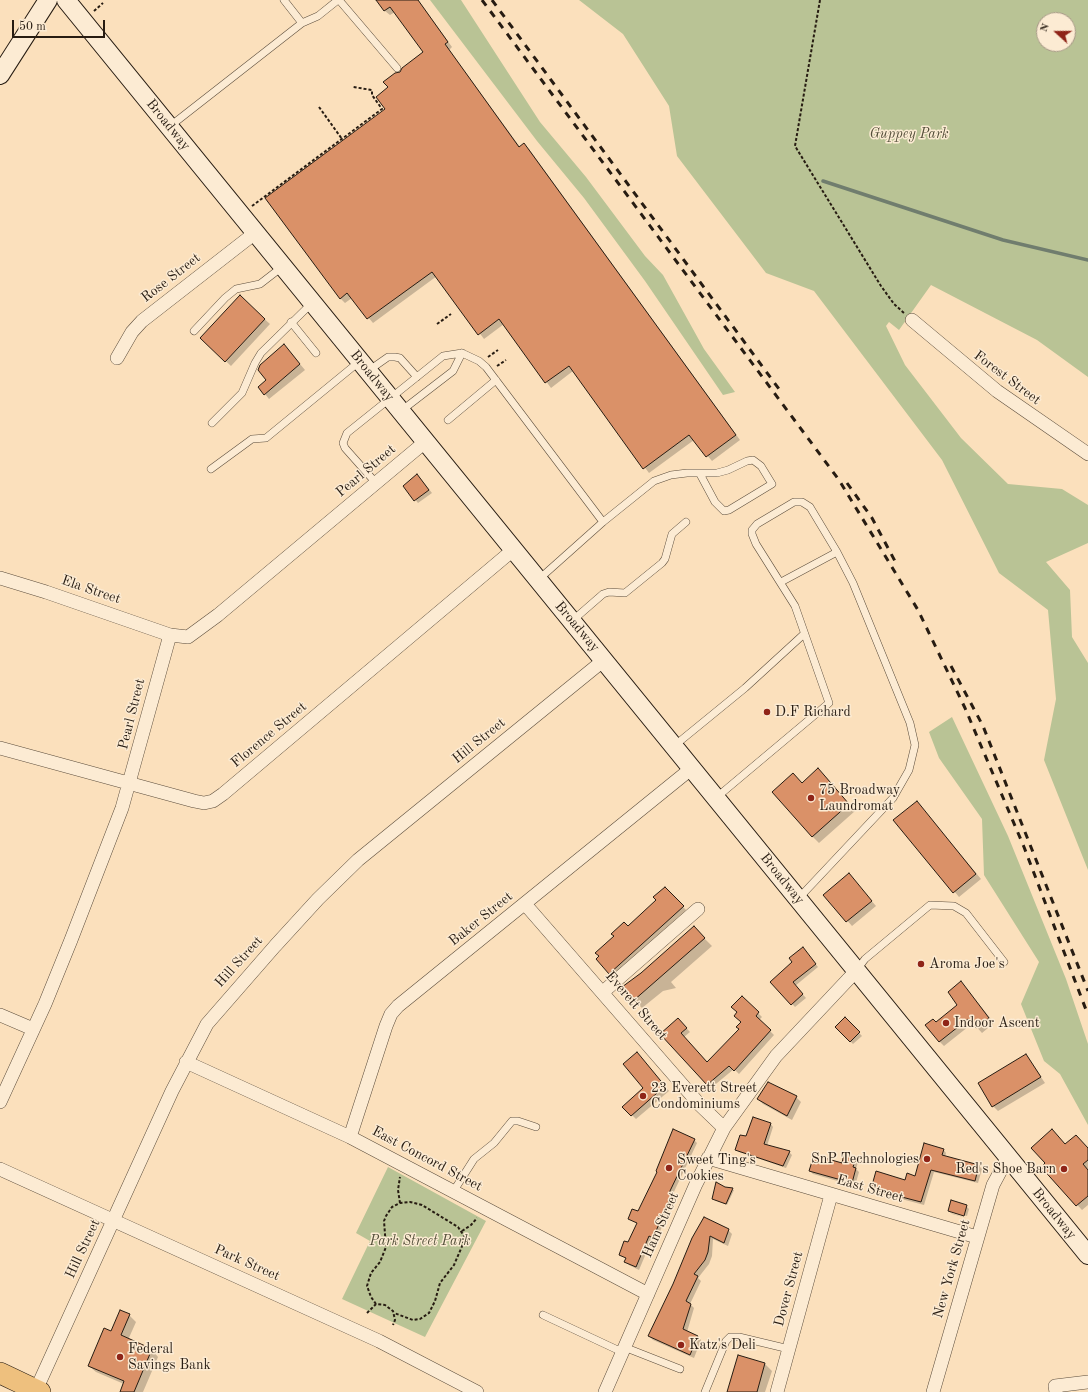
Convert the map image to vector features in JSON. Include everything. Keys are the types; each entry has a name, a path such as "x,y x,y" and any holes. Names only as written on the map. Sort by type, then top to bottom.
{"main road":[{"path":"0,1374 38,1391"}],"street":[{"path":"0,75 48,0"},
{"name":"Broadway","path":"66,0 513,550 717,797 856,971 1088,1255"},
{"name":"Rose Street","path":"117,358 132,332 142,321 255,233"},
{"name":"Forest Street","path":"912,320 997,391 1088,454"},
{"name":"Pearl Street","path":"0,1102 71,940 130,784 170,635 181,637 194,634 425,442"},
{"name":"Florence Street","path":"0,748 194,801 204,803 218,798 513,550"},
{"name":"Ela Street","path":"0,578 53,594 170,635"},
{"name":"Hill Street","path":"38,1391 113,1221 186,1062 207,1024 221,1006 338,878 604,660"},
{"name":"Baker Street","path":"350,1137 392,1014 408,997 692,768"},
{"name":"Everett Street","path":"525,904 700,1105 724,1128"},
{"path":"603,992 698,909"},
{"name":"Ham Street","path":"604,1392 708,1158 724,1128 776,1056 856,971"},
{"path":"0,1015 33,1029"},
{"name":"East Concord Street","path":"186,1062 350,1137 648,1294"},
{"name":"New York Street","path":"933,1392 993,1185 1008,1157"},
{"name":"East Street","path":"708,1158 977,1237"},
{"name":"Park Street","path":"0,1169 371,1338 477,1392"},
{"name":"Dover Street","path":"777,1392 831,1195"},
{"path":"1056,1392 1055,1386 1088,1382"}],"lane":[{"path":"284,0 302,23"},
{"path":"169,127 302,23 318,16 339,0 397,68"},
{"path":"194,331 225,298 236,289 260,284 282,267"},
{"path":"212,423 242,393 254,363 261,353 312,303"},
{"path":"291,322 316,353"},
{"path":"376,483 345,448 343,443 348,433 453,371 462,353"},
{"path":"395,404 417,377 443,356 462,353 479,361 496,380 603,522"},
{"path":"211,469 252,439 266,438 364,366 388,357 400,358 417,377"},
{"path":"448,420 496,380"},
{"path":"538,580 603,522 654,481 671,475 717,473 753,460 761,466 772,484 729,510 724,511 715,502 700,474"},
{"path":"717,797 829,703 795,606 756,544 752,530 757,524 794,502 802,502 810,507 837,552 853,583 910,722 915,745 909,770 893,798 798,899"},
{"path":"572,621 603,594 609,592 624,593 662,563 666,559 672,534 686,522"},
{"path":"781,582 837,552"},
{"path":"674,746 745,688 804,634"},
{"path":"856,971 865,959 930,904 954,906 966,913 1004,962"},
{"path":"453,1192 474,1159 494,1143 512,1122 518,1121 536,1127"},
{"path":"543,1315 623,1350 680,1369"},
{"path":"705,1392 726,1341 730,1337 739,1337 789,1350"}],"path":[{"path":"820,0 796,146 881,286 894,304 912,320"},
{"path":"94,10 103,3"},
{"path":"251,206 382,109 372,95 372,90 353,87"},
{"path":"319,107 342,139"},
{"path":"437,324 451,314"},
{"path":"400,1177 398,1190 400,1202"},
{"path":"400,1202 410,1202 422,1205 453,1223 462,1231 464,1236 462,1250 454,1265 440,1282 435,1301 429,1313 420,1319 413,1320 394,1313 390,1308 376,1304 368,1292 368,1280 382,1258 386,1247 384,1229 386,1216 392,1207 400,1202"},
{"path":"462,1231 471,1225 477,1218"},
{"path":"367,1313 372,1306 376,1304"},
{"path":"393,1325 394,1313"}],"green space":[{"path":"430,0 461,0 540,122 586,177 645,256 663,275 704,349 735,392 723,395 645,281 584,198 537,141"},
{"name":"Guppey Park","path":"579,0 1088,0 1088,377 1037,340 931,285 899,330 889,322 886,326 905,365 961,438 1008,484 1062,489 1088,505 1088,543 1046,562 1070,590 1072,637 1088,663 1088,870 1044,760 1056,699 1048,610 999,573 942,460 814,291 766,273 677,156 669,106 623,34"},
{"path":"952,717 1008,836 1066,979 1088,1044 1088,1125 1060,1074 1044,1061 1021,1004 1039,962 984,875 982,819 939,758 929,732"},
{"name":"Park Street Park","path":"388,1167 486,1221 425,1337 342,1299 370,1241 356,1233"}],"building":[{"path":"376,0 418,0 448,42 445,44 519,147 524,143 736,435 706,457 689,435 643,469 569,366 545,383 499,319 478,335 432,272 367,319 347,293 340,299 265,198 385,109 376,97 388,87 383,82 395,73 400,72 402,68 423,52 390,7 384,11"},
{"path":"240,295 265,319 225,362 200,338"},
{"path":"284,344 300,364 264,395 258,387 266,380 258,370 260,365"},
{"path":"417,474 429,490 414,501 403,486"},
{"name":"75 Broadway Laundromat","path":"818,768 849,804 812,837 772,792 793,773 802,783"},
{"path":"917,801 976,874 953,893 893,820"},
{"path":"849,873 872,901 846,922 823,895"},
{"path":"665,887 684,906 609,974 596,959 599,956 595,953 614,936 611,934 624,922 628,926 656,900 653,897"},
{"path":"694,926 705,938 633,1001 622,987 641,973"},
{"path":"803,947 816,964 793,982 803,994 791,1005 770,982 792,962 789,958"},
{"path":"961,981 989,1018 976,1028 968,1019 939,1042 925,1025 933,1019 936,1022 957,1005 948,992"},
{"path":"742,996 759,1012 756,1016 771,1030 734,1071 729,1066 707,1085 660,1034 678,1018 687,1028 681,1033 707,1062 739,1029 736,1027 741,1022 734,1016 737,1012 731,1007"},
{"path":"845,1017 860,1032 850,1042 835,1027"},
{"path":"637,1052 665,1086 631,1116 622,1107 643,1088 623,1064"},
{"path":"1026,1054 1041,1077 992,1107 978,1083"},
{"path":"768,1082 797,1096 787,1116 757,1099"},
{"path":"753,1117 771,1123 764,1144 790,1151 783,1166 735,1150 740,1135 746,1136"},
{"path":"673,1129 695,1139 669,1193 672,1194 653,1238 649,1236 636,1267 624,1262 626,1258 619,1255 624,1241 628,1242 637,1223 628,1219 632,1209 638,1211 657,1172 656,1171"},
{"name":"Red's Shoe Barn","path":"1052,1129 1065,1144 1076,1135 1088,1148 1088,1160 1083,1164 1088,1170 1088,1196 1076,1206 1041,1167 1045,1163 1031,1148"},
{"path":"924,1143 944,1149 942,1155 979,1165 975,1181 931,1170 921,1202 871,1189 876,1171 905,1180 907,1173 915,1176"},
{"path":"844,1154 856,1158 853,1167 856,1168 852,1183 809,1171 814,1155 842,1163"},
{"path":"716,1182 725,1187 733,1188 726,1204 712,1199"},
{"path":"951,1200 967,1205 964,1216 948,1211"},
{"path":"704,1217 729,1229 724,1243 710,1236 708,1252 705,1260 694,1274 698,1276 686,1301 691,1304 683,1329 698,1336 690,1355 648,1336 673,1284 692,1238"},
{"name":"Federal Savings Bank","path":"120,1310 130,1314 121,1335 152,1349 134,1392 120,1392 124,1381 88,1366 104,1328 111,1331"},
{"path":"738,1355 765,1363 757,1392 727,1392"}],"waterway":[{"path":"823,181 1003,240 1088,260"}],"railway":[{"path":"482,0 839,480 918,610 965,708 1024,847 1088,1015"},
{"path":"492,0 779,389"},
{"path":"847,483 872,518 896,563"},
{"path":"951,666 983,726 1088,991"}],"place":[{"name":"D.F Richard","path":"767,712"},
{"name":"75 Broadway Laundromat","path":"811,798"},
{"name":"Aroma Joe's","path":"921,964"},
{"name":"Indoor Ascent","path":"946,1023"},
{"name":"23 Everett Street Condominiums","path":"643,1096"},
{"name":"SnP Technologies","path":"927,1159"},
{"name":"Sweet Ting's Cookies","path":"669,1168"},
{"name":"Red's Shoe Barn","path":"1064,1169"},
{"name":"Katz's Deli","path":"681,1345"},
{"name":"Federal Savings Bank","path":"120,1357"}]}
